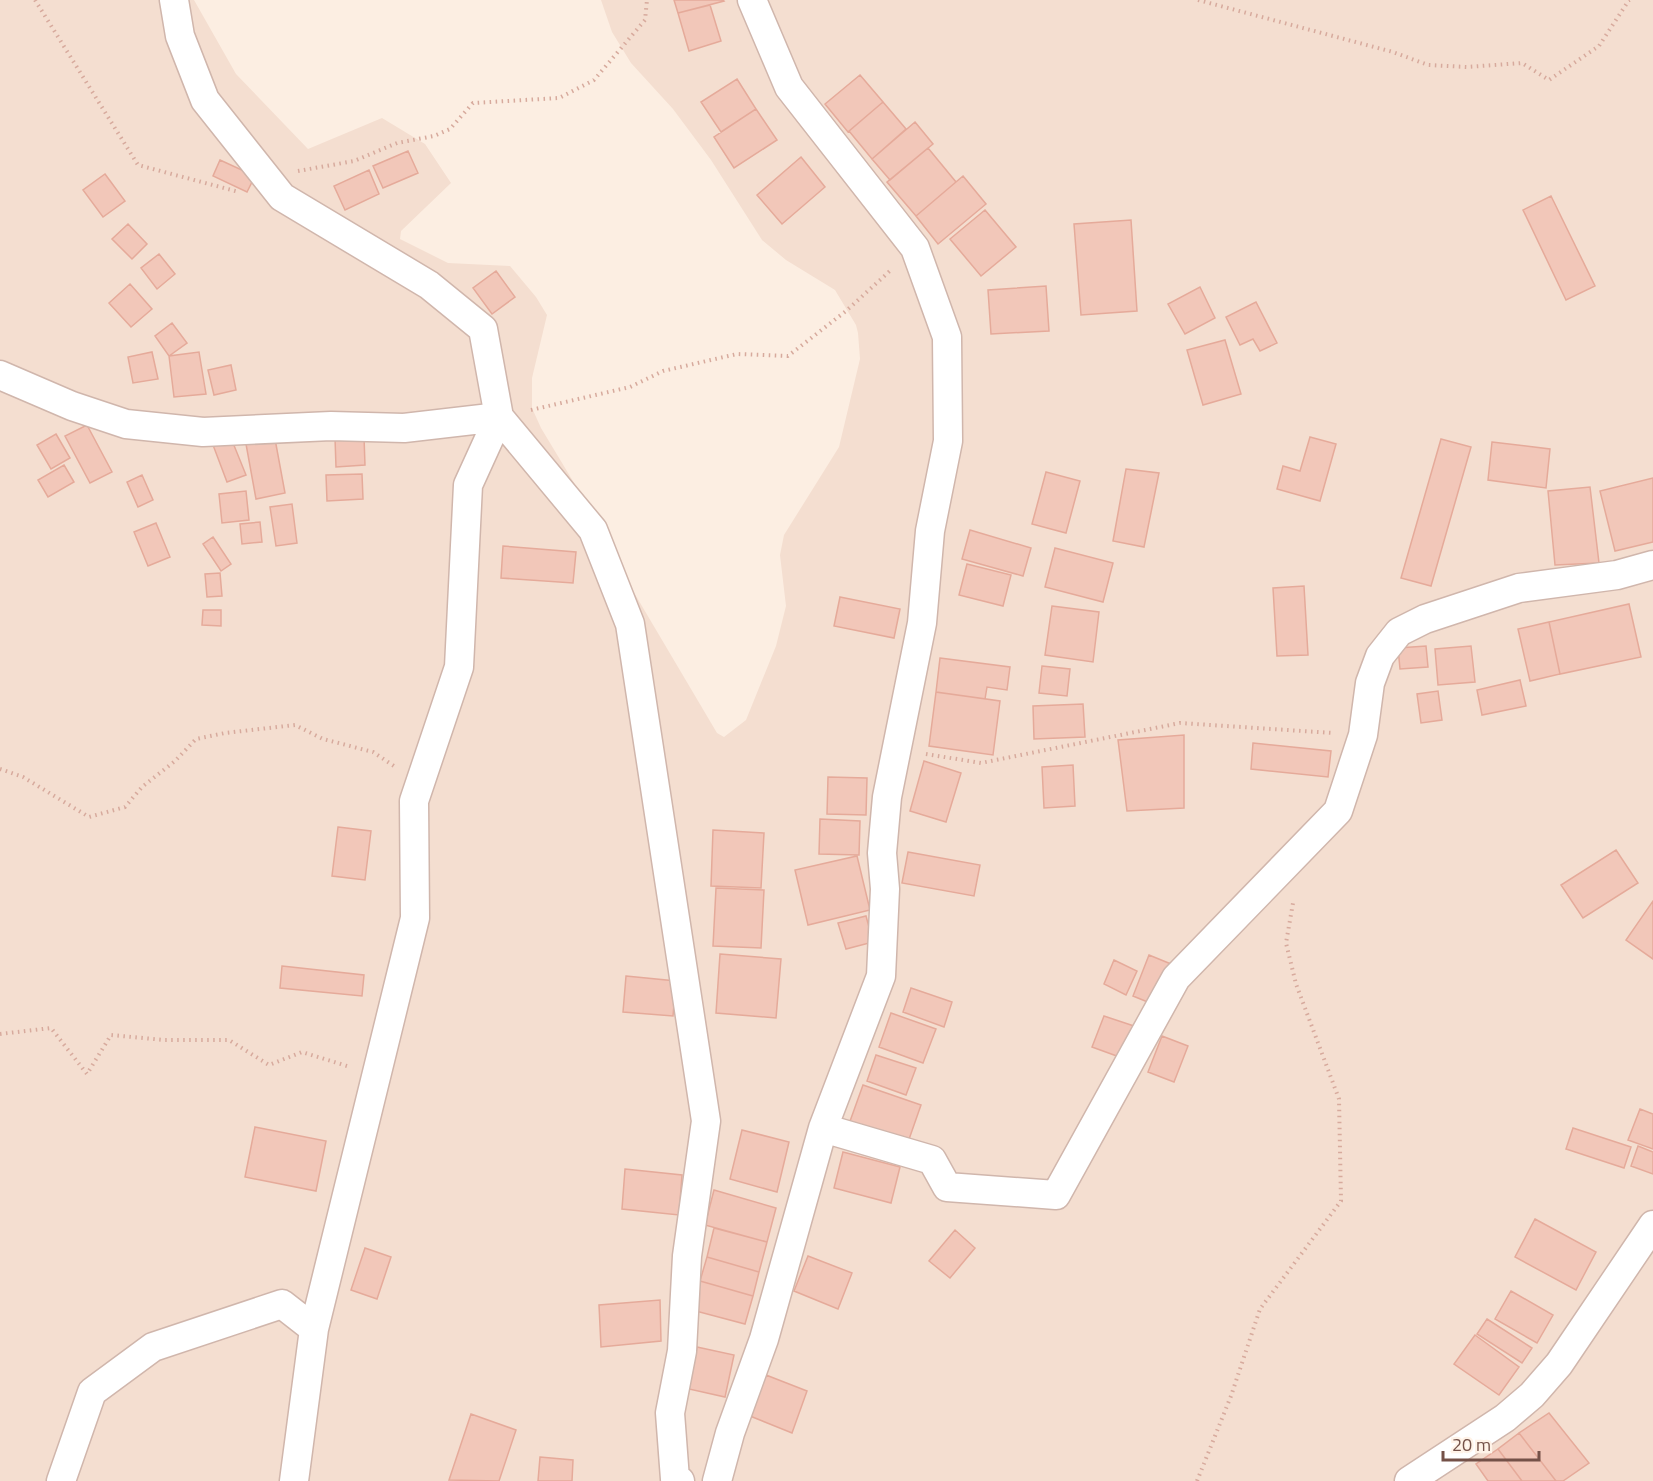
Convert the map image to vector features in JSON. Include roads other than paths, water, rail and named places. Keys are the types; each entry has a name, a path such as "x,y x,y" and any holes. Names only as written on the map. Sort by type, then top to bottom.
{"street":[{"path":"174,0 180,36 205,100 282,196 429,285 483,329 499,417 593,530 630,624 706,1121 687,1256 682,1351 670,1413 675,1479 680,1481"},
{"path":"717,1481 730,1433 764,1339 823,1128 881,976 885,889 882,853 887,797 922,623 930,531 948,441 947,337 915,248 789,87 752,0"},
{"path":"0,375 72,406 126,424 203,432 331,426 404,428 499,417"},
{"path":"294,1481 315,1329 415,918 414,801 459,667 468,485 499,417"},
{"path":"823,1128 932,1160 947,1186 1056,1195 1176,978 1338,811 1363,735 1370,683 1380,656 1399,632 1425,619 1519,588 1617,575 1653,565"},
{"path":"1408,1481 1505,1418 1532,1395 1559,1364 1653,1225"},
{"path":"61,1481 93,1392 153,1347 282,1304 315,1329"}]}
